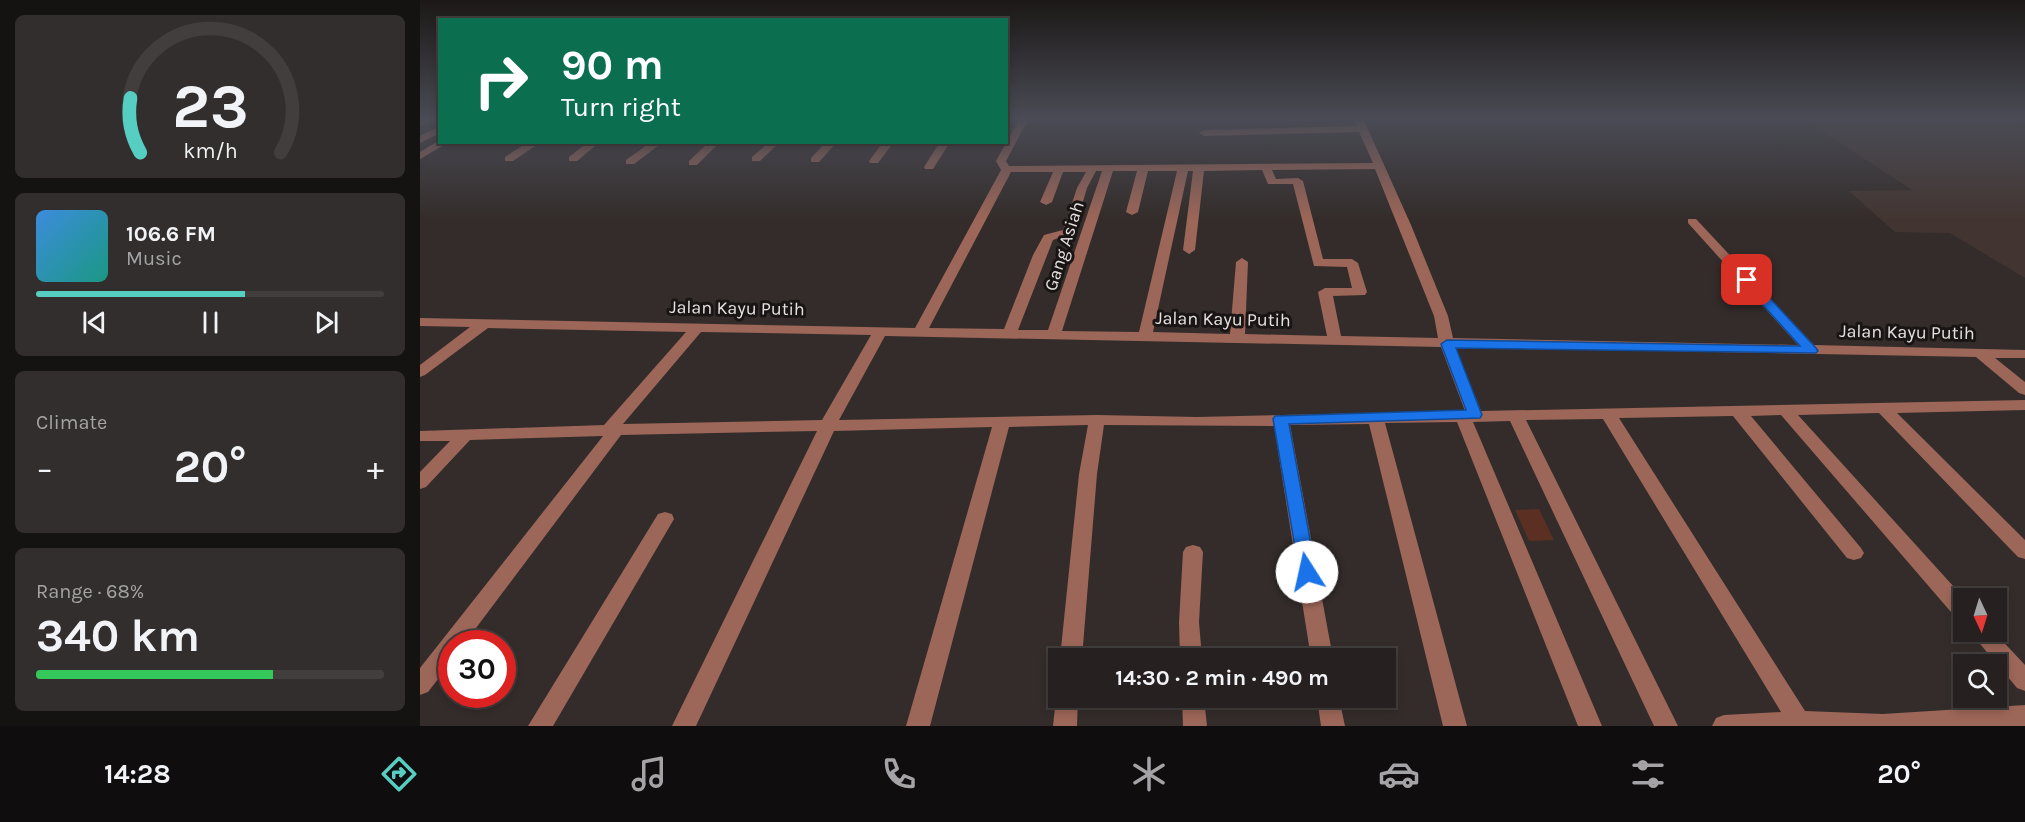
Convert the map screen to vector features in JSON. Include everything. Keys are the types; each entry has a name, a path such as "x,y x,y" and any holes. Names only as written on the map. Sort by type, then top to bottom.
{"street":[{"path":"509,159 520,152"},
{"path":"573,159 582,152"},
{"path":"630,162 644,152"},
{"path":"693,163 705,152"},
{"path":"756,159 764,152"},
{"path":"815,160 823,152"},
{"path":"874,161 881,152"},
{"path":"929,166 938,152"},
{"path":"1006,152 1001,161 1002,166 1007,170 1378,166"},
{"path":"1372,152 1405,225 1441,315 1468,415 1590,726"},
{"path":"1244,167 1246,183"},
{"path":"1266,167 1272,182 1298,181 1318,263 1352,263 1360,292 1325,292 1335,342"},
{"path":"1046,202 1059,168"},
{"path":"1010,333 1039,255 1048,238 1068,232 1082,188 1093,168"},
{"path":"1132,212 1143,168"},
{"path":"1145,337 1183,168"},
{"path":"1190,250 1199,168"},
{"name":"Gang Asiah","path":"1054,334 1108,169"},
{"path":"920,331 1007,170"},
{"path":"1692,221 1812,351"},
{"path":"1169,226 1191,227"},
{"path":"1237,340 1242,262"},
{"name":"Jalan Kayu Putih","path":"420,322 2025,354"},
{"path":"420,372 485,323"},
{"path":"420,685 612,430 698,327"},
{"path":"684,726 828,425 881,330"},
{"path":"1980,353 2025,390"},
{"path":"420,436 828,425 1097,420 1197,422 2025,405"},
{"path":"1883,408 2025,552"},
{"path":"1785,410 1953,600"},
{"path":"1738,411 1854,553"},
{"path":"1607,412 1799,721"},
{"path":"1515,414 1666,726"},
{"path":"1375,417 1455,726"},
{"path":"1281,419 1320,648"},
{"path":"1072,648 1088,474 1097,420"},
{"path":"918,726 1002,422"},
{"path":"420,483 464,436"},
{"path":"540,726 665,519"},
{"path":"1190,648 1189,622 1193,552"},
{"path":"1989,642 2025,681"},
{"path":"1065,726 1066,708"},
{"path":"1194,708 1195,726"},
{"path":"1330,708 1333,726"},
{"path":"1724,726 1799,721 1883,725 2025,716"}],"shaded area":[{"path":"1854,152 2025,152 2025,278 1950,233 1895,232 1849,191 1912,190"},
{"path":"1539,509 1554,540 1529,541 1515,510"}],"route":[{"path":"1307,572 1281,419 1475,415 1447,344 1812,351 1747,280"}]}
